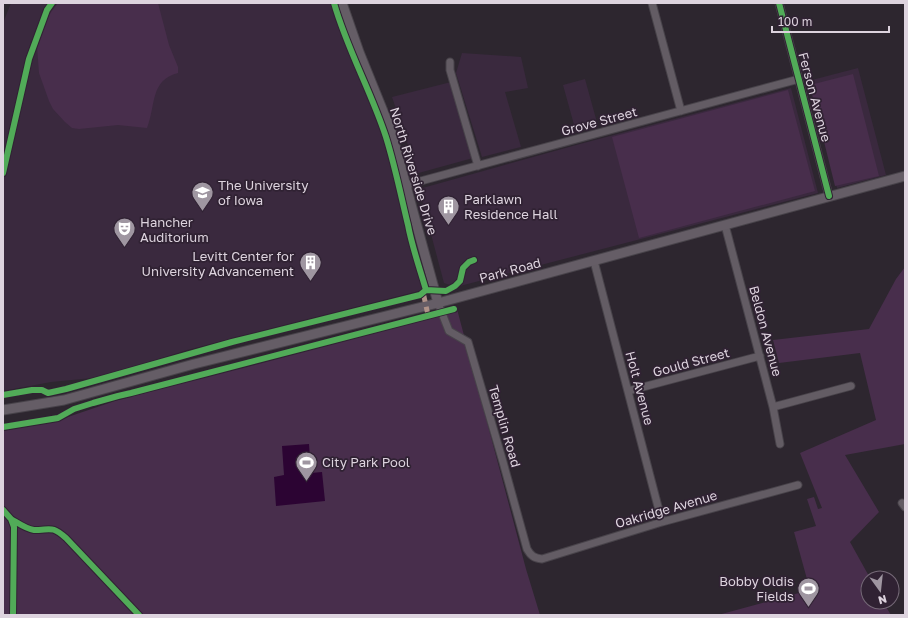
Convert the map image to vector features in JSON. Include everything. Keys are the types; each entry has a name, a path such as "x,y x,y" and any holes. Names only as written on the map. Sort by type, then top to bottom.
{"street":[{"name":"North Riverside Drive","path":"342,3 359,52 391,131 438,303"},
{"path":"652,3 681,111"},
{"name":"Ferson Avenue","path":"779,3 829,196"},
{"path":"450,62 450,70 478,166"},
{"name":"Grove Street","path":"406,185 799,80"},
{"name":"Park Road","path":"3,410 64,400 194,364 438,303 905,176"},
{"name":"Beldon Avenue","path":"726,225 773,407 780,444"},
{"name":"Holt Avenue","path":"594,261 662,522"},
{"name":"Templin Road","path":"438,303 449,331 468,342 527,549 535,558 542,559"},
{"name":"Gould Street","path":"628,391 760,356"},
{"path":"773,407 851,386"},
{"name":"Oakridge Avenue","path":"542,559 662,522 798,485"}],"shaded area":[{"name":"The University of Iowa","path":"11,3 333,3 343,35 372,104 382,134 423,290 187,350 103,377 51,382 3,391 3,23"},
{"path":"58,3 158,3 169,45 178,67 178,73 169,76 158,87 147,128 118,125 79,129 72,128 53,109 39,73 37,46 42,24"},
{"path":"462,53 521,57 528,88 505,92 521,147 482,157 456,73"},
{"path":"858,68 886,175 837,188 808,81"},
{"path":"853,74 879,176 835,186 810,85"},
{"path":"585,79 598,126 576,132 563,85"},
{"path":"451,82 473,158 415,174 406,138 392,97"},
{"path":"791,88 818,193 456,287 444,283 419,189 580,144"},
{"path":"788,90 815,191 639,238 612,137"},
{"path":"905,267 905,444 845,455 879,512 850,542 866,570 860,570 860,610 888,610 891,615 718,615 810,590 794,532 816,526 807,499 814,497 818,509 822,508 800,453 876,420 860,353 779,363 773,340 869,329 896,279"},
{"path":"457,309 526,569 540,615 3,615 3,431 62,419 115,401"},
{"path":"309,444 311,473 322,472 325,501 276,506 274,477 284,475 282,446"}],"marked path":[{"path":"423,292 428,315"}],"cycle path":[{"path":"3,173 29,59 47,10 52,3"},
{"path":"334,3 339,20 386,137 426,290"},
{"path":"779,3 829,196"},
{"path":"3,395 32,390 42,390 48,393 66,389 232,342 420,295 426,290 446,291 460,281 463,268 469,262 474,260"},
{"path":"3,427 58,418 74,409 118,396 454,309"},
{"path":"3,510 11,519 14,527 13,615"},
{"path":"11,519 22,526 34,530 51,529 57,531 66,538 139,615"}],"place":[{"name":"The University of Iowa","path":"203,212"},
{"name":"Parklawn Residence Hall","path":"448,226"},
{"name":"Hancher Auditorium","path":"124,248"},
{"name":"Levitt Center for University Advancement","path":"310,282"},
{"name":"City Park Pool","path":"307,482"},
{"name":"Bobby Oldis Fields","path":"809,608"}]}
